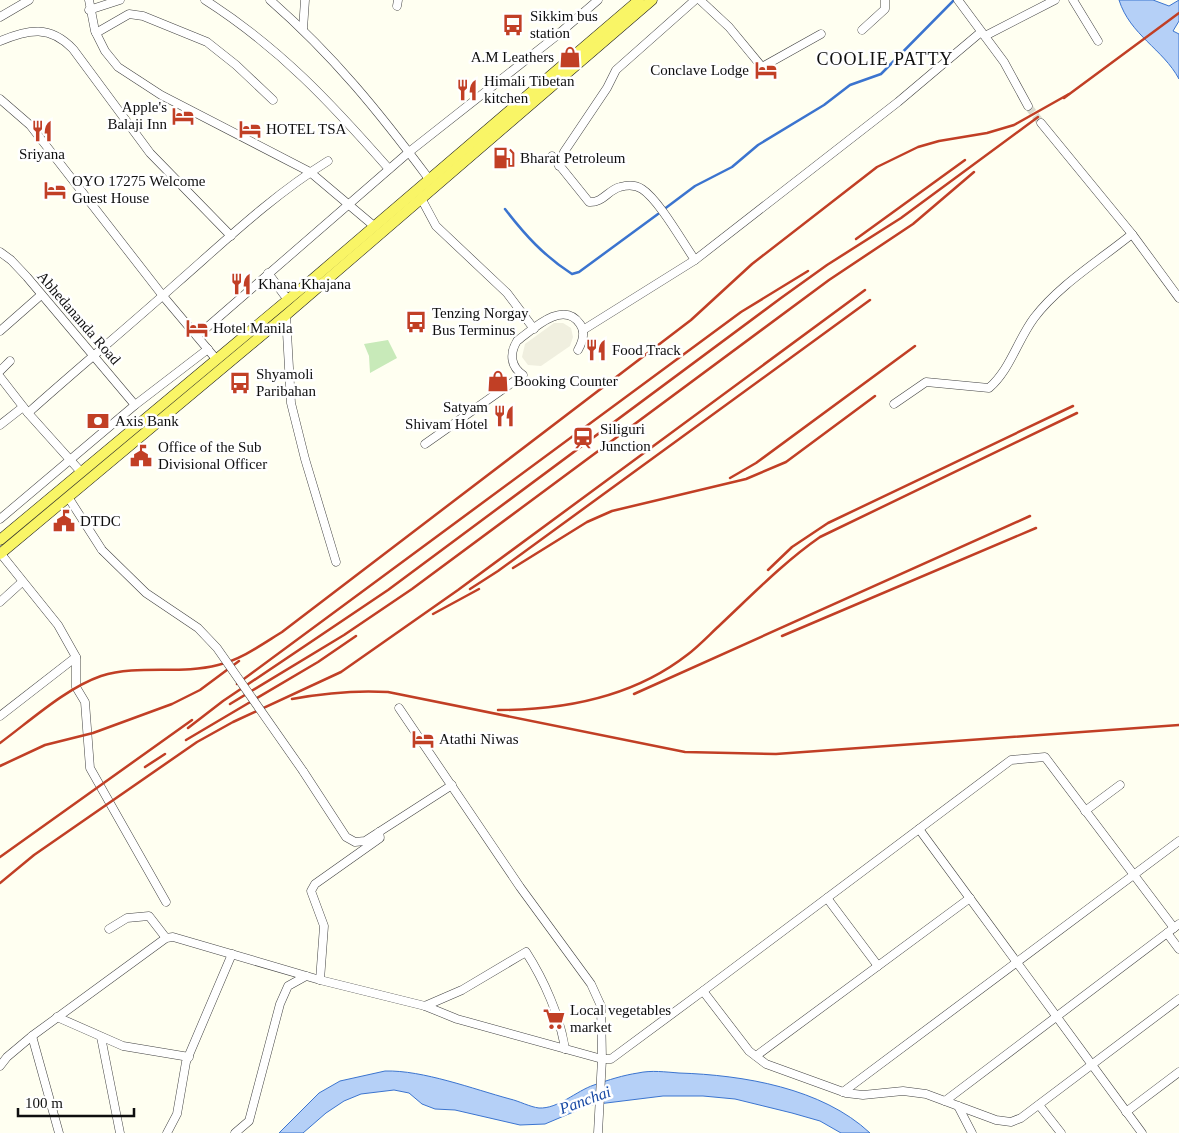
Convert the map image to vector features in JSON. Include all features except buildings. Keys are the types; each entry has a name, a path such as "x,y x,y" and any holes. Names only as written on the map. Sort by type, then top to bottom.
{"main road":[{"path":"0,554 68,498 288,300 374,226 418,194 429,179 639,0"},
{"path":"0,540 160,406 220,360 286,314 418,194 652,0"}],"street":[{"path":"0,16 29,0"},
{"path":"89,0 96,33 105,51 118,67 161,95 310,172 374,226"},
{"path":"90,10 120,0"},
{"path":"205,0 280,54 326,98 389,169"},
{"path":"270,0 303,29 348,75 429,179"},
{"path":"303,29 305,0"},
{"path":"197,336 409,152 555,37 598,0"},
{"path":"560,166 564,152 607,88 616,70 695,0"},
{"path":"700,0 729,27 762,68 821,34"},
{"path":"862,30 885,9 885,0"},
{"path":"958,0 1004,62 1028,106"},
{"path":"583,330 695,260 983,34 1055,0"},
{"path":"1073,0 1098,41"},
{"path":"96,33 129,14 142,16 207,42 236,65 273,100"},
{"path":"0,41 40,30 62,38 73,49 150,153 232,236"},
{"path":"0,99 30,125 163,296 208,349 220,360"},
{"path":"1041,123 1132,234 1179,298"},
{"path":"552,156 589,202 600,201 620,187 632,186 643,190 657,206 695,260"},
{"path":"0,425 26,410 232,236 310,172 328,161"},
{"path":"418,194 436,226 507,293 534,329"},
{"path":"894,404 926,382 989,388 999,380 1034,319 1053,297 1132,234"},
{"name":"Abhedananda Road","path":"0,252 11,260 135,405"},
{"path":"268,273 288,300"},
{"path":"0,330 41,295"},
{"path":"286,314 292,403 305,458 336,562"},
{"path":"425,444 524,375 514,366 512,354 517,341 550,318 563,314 575,319 583,330 584,336 578,350"},
{"path":"0,519 135,405 208,349"},
{"path":"0,371 10,361"},
{"path":"0,377 26,410 81,472"},
{"path":"150,393 160,406"},
{"path":"68,498 102,550 146,593 198,628 218,648 346,837 355,842 365,841 452,785"},
{"path":"0,554 58,625 76,657 76,687 85,702 90,768 166,902"},
{"path":"0,602 22,582"},
{"path":"0,716 76,657"},
{"path":"398,708 520,887 591,984 601,1006 602,1059 598,1133"},
{"path":"0,1066 7,1057 57,1017 166,938 173,937 320,980 425,1006 457,1019 602,1059 611,1059 1011,760 1045,757 1173,929 1179,949"},
{"path":"1085,811 1120,785"},
{"path":"919,829 1142,1133"},
{"path":"320,980 324,926 311,892 315,884 380,838 379,832"},
{"path":"843,1092 1179,841"},
{"path":"827,898 878,966"},
{"path":"756,1056 970,898"},
{"path":"109,929 127,918 149,916 166,938"},
{"path":"945,1101 1173,929"},
{"path":"425,1006 462,990 526,952 547,994 562,1032 565,1049"},
{"path":"167,1133 177,1114 189,1057 232,954"},
{"path":"236,1133 249,1121 280,1004 288,986 306,976"},
{"path":"703,991 756,1056 766,1064 843,1092 863,1095 903,1091 926,1094 996,1120 1011,1122 1021,1118 1039,1105 1179,999"},
{"path":"57,1017 123,1046 189,1057"},
{"path":"32,1036 59,1133"},
{"path":"101,1036 120,1133"},
{"path":"1126,1112 1179,1072"},
{"path":"1039,1105 1062,1133"},
{"path":"958,1106 972,1133"}],"green space":[{"path":"388,340 397,358 370,373 369,356 364,344"}],"shaded area":[{"path":"554,323 563,323 571,328 573,337 570,346 541,366 528,365 522,357 525,344"}],"water":[{"path":"1119,0 1153,0 1169,6 1179,0 1179,21 1173,31 1179,34 1179,79 1172,68 1131,23"},
{"name":"Panchai","path":"385,1071 431,1077 539,1108 553,1106 599,1083 643,1072 653,1071 729,1077 755,1081 805,1095 829,1105 851,1118 870,1133 841,1133 820,1121 792,1113 735,1099 703,1096 663,1096 590,1105 545,1124 520,1125 455,1110 435,1109 422,1104 409,1093 394,1090 361,1094 344,1101 326,1113 303,1133 279,1133 319,1093 340,1081"}],"waterway":[{"path":"663,210 695,186 732,167 758,145 824,105 850,85 881,74 954,0"},
{"path":"505,209 536,245 572,274 579,272 658,214"}],"tunnel":[{"path":"1028,106 1041,123"}],"railway":[{"path":"1064,98 1179,13"},
{"path":"0,743 75,688 101,676 115,672 204,668 227,662 259,647 282,632 691,320 752,264 877,167 918,147 939,141 987,133 1014,125 1069,94"},
{"path":"188,728 223,701 388,590 781,298 827,265 901,218 1038,117"},
{"path":"856,239 965,160"},
{"path":"230,704 344,635 412,589 829,280 913,224 974,172"},
{"path":"237,684 741,312 808,271"},
{"path":"0,883 34,855 197,742 233,722 341,672 458,590 865,290"},
{"path":"470,589 498,571 870,300"},
{"path":"730,478 756,463 915,346"},
{"path":"513,568 587,522 612,511 746,479 786,462 875,396"},
{"path":"768,570 792,547 828,523 1073,406"},
{"path":"498,710 573,704 621,691 644,681 666,669 691,651 781,568 820,537 1077,413"},
{"path":"634,694 1030,516"},
{"path":"782,636 1036,528"},
{"path":"433,614 479,589"},
{"path":"186,740 318,662 356,636"},
{"path":"0,766 45,745 93,733 172,704 200,690 239,661"},
{"path":"292,699 340,692 388,692 685,752 776,754 1179,725"},
{"path":"0,857 192,720"},
{"path":"145,767 165,754"}],"place":[{"name":"Sikkim bus station","path":"513,25"},
{"name":"A.M Leathers","path":"570,57"},
{"name":"Conclave Lodge","path":"766,70"},
{"name":"Himali Tibetan kitchen","path":"467,90"},
{"name":"Apple's Balaji Inn","path":"183,116"},
{"name":"HOTEL TSA","path":"250,129"},
{"name":"Sriyana","path":"42,131"},
{"name":"Bharat Petroleum","path":"504,158"},
{"name":"OYO 17275 Welcome Guest House","path":"55,190"},
{"name":"Khana Khajana","path":"241,284"},
{"name":"Tenzing Norgay Bus Terminus","path":"416,322"},
{"name":"Hotel Manila","path":"197,328"},
{"name":"Food Track","path":"596,350"},
{"name":"Booking Counter","path":"498,381"},
{"name":"Shyamoli Paribahan","path":"240,383"},
{"name":"Satyam Shivam Hotel","path":"504,416"},
{"name":"Axis Bank","path":"98,421"},
{"name":"Siliguri Junction","path":"583,438"},
{"name":"Office of the Sub Divisional Officer","path":"141,456"},
{"name":"DTDC","path":"64,521"},
{"name":"Atathi Niwas","path":"423,739"},
{"name":"Local vegetables market","path":"554,1019"}],"district":[{"name":"COOLIE PATTY","path":"885,59"}]}
